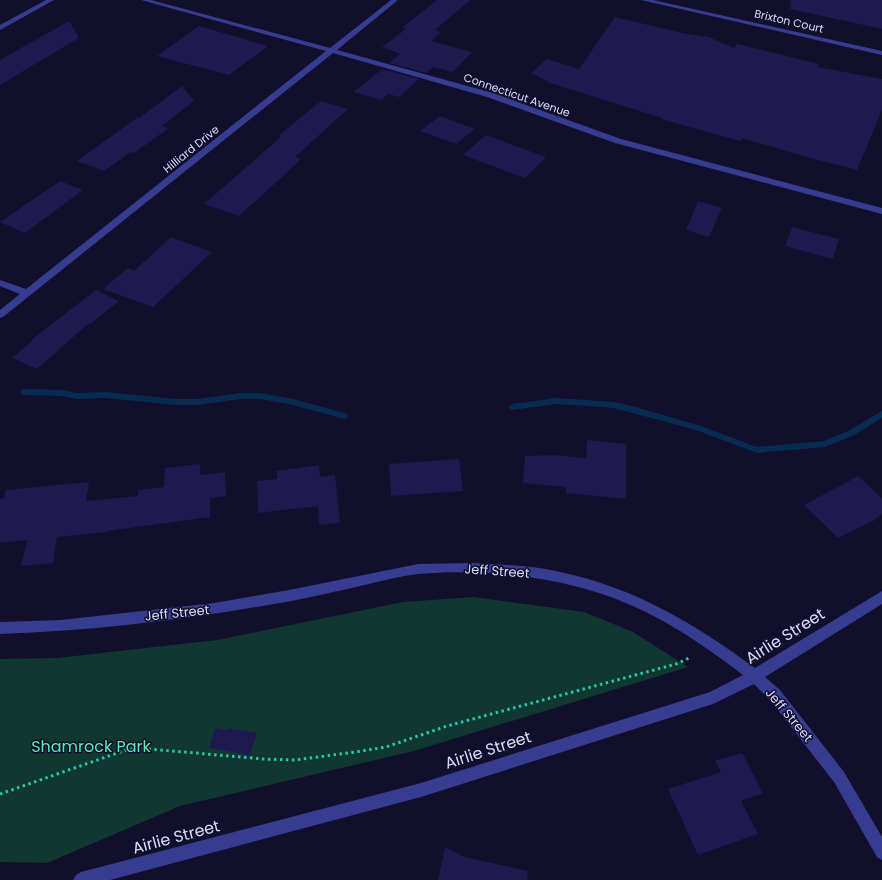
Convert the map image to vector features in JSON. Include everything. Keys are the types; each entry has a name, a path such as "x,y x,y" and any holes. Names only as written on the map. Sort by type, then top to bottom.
{"street":[{"path":"0,28 50,0"},
{"name":"Connecticut Avenue","path":"144,0 434,78 490,95 616,141 882,211"},
{"name":"Hilliard Drive","path":"0,315 395,0"},
{"name":"Brixton Court","path":"644,0 882,53"},
{"path":"0,283 27,293"},
{"name":"Jeff Street","path":"0,628 62,626 214,609 288,596 418,569 472,568 531,572 560,577 606,589 651,608 713,645 755,676 775,695 839,777 882,852"},
{"name":"Airlie Street","path":"81,880 422,790 713,698 755,676 882,597"}],"path":[{"path":"0,794 126,750 138,748 229,757 295,760 386,747 447,726 676,664 689,658"}],"green space":[{"name":"Shamrock Park","path":"474,597 584,612 633,632 688,667 414,751 180,806 47,863 0,862 0,659 57,658 217,640 403,602"}],"building":[{"path":"437,0 470,0 435,30 441,32 431,41 472,52 453,72 433,67 426,73 389,63 400,54 382,47 406,29 402,28"},
{"path":"791,0 882,0 882,29 790,9"},
{"path":"615,17 682,33 709,37 734,48 737,44 819,64 817,67 882,79 882,110 857,170 742,138 740,141 661,119 662,118 550,83 531,73 547,59 579,69"},
{"path":"69,21 79,38 0,85 0,60"},
{"path":"199,26 268,46 229,75 157,56"},
{"path":"382,69 419,79 399,97 388,94 381,100 354,92"},
{"path":"182,86 194,101 162,126 169,128 134,153 131,152 104,171 77,161 138,117 139,118"},
{"path":"321,101 348,109 295,157 301,159 239,216 204,204 281,137 278,136"},
{"path":"440,116 475,129 456,144 420,131"},
{"path":"486,135 546,157 525,178 463,155"},
{"path":"60,181 83,190 25,233 0,222"},
{"path":"698,201 722,208 709,237 686,230"},
{"path":"792,227 839,239 833,259 785,246"},
{"path":"171,237 212,252 153,307 103,289 128,268 134,271"},
{"path":"96,290 119,301 90,324 89,323 37,369 12,358 32,341 31,340"},
{"path":"587,440 626,444 626,499 566,493 566,487 523,483 525,456 553,455 586,458"},
{"path":"459,459 463,491 391,496 389,464"},
{"path":"200,464 200,475 225,472 226,496 210,498 210,517 107,532 57,537 53,563 21,566 27,540 0,543 0,499 4,499 6,490 89,482 86,501 138,496 138,490 164,487 165,468"},
{"path":"319,465 320,477 335,475 340,523 319,525 318,506 258,513 257,481 277,479 277,471"},
{"path":"858,476 882,498 882,514 873,521 838,538 804,505"},
{"path":"215,728 227,730 228,728 257,733 250,755 209,748"},
{"path":"742,753 763,793 741,801 758,834 698,855 668,789 721,772 715,761"},
{"path":"445,847 465,857 528,871 527,880 438,880"}],"waterway":[{"path":"24,392 62,393 77,396 106,395 176,402 198,402 240,396 260,396 289,401 345,416"},
{"path":"512,407 557,401 614,405 698,428 757,450 825,444 851,433 882,414"}]}
